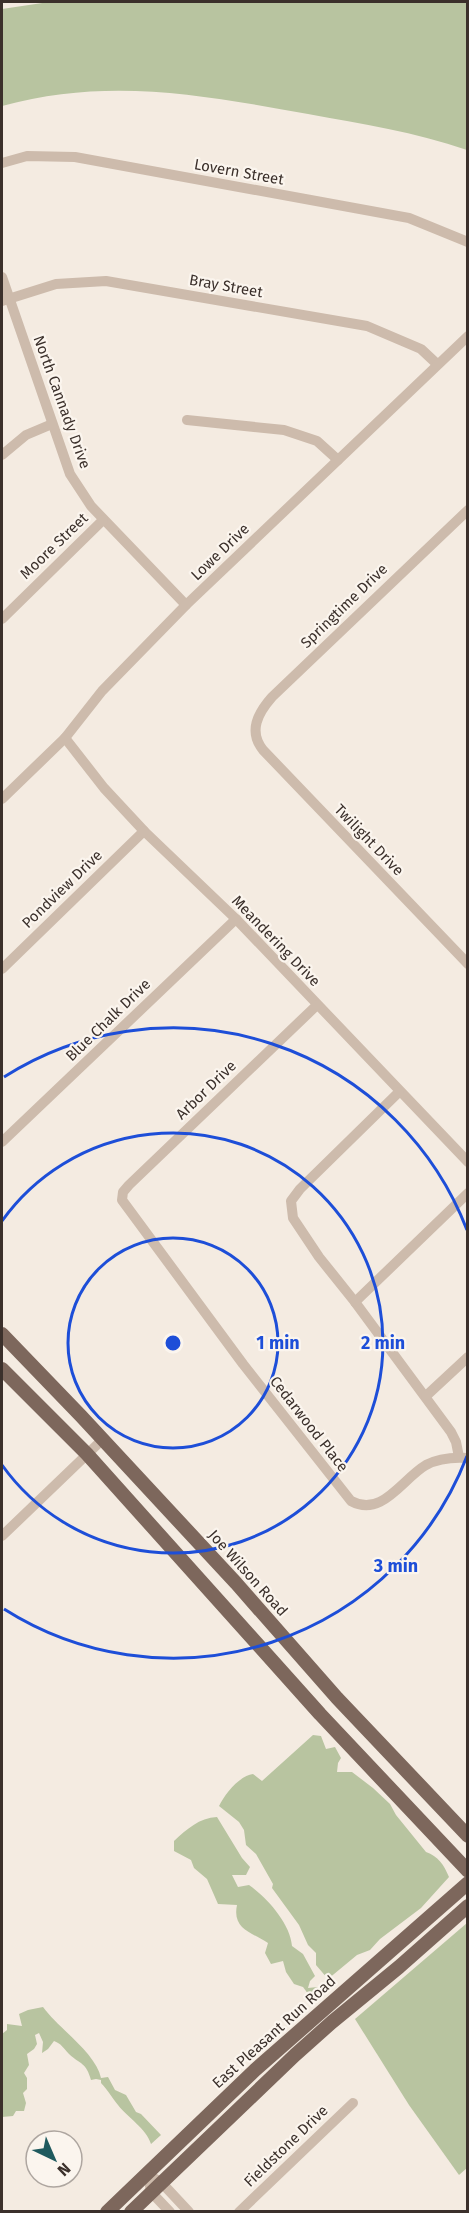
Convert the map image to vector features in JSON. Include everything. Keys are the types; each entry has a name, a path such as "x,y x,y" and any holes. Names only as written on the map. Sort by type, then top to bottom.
{"main road":[{"name":"Joe Wilson Road","path":"2,1334 236,1583 337,1698 468,1836"},
{"path":"3,1372 87,1454 320,1714 468,1871"},
{"name":"East Pleasant Run Road","path":"107,2211 255,2070 468,1883"},
{"name":"East Pleasant Run Road","path":"131,2211 332,2022 468,1906"}],"street":[{"name":"Lovern Street","path":"2,163 27,156 75,157 409,218 468,242"},
{"name":"North Cannady Drive","path":"2,278 5,299 70,474 80,492 103,520 186,606"},
{"name":"Bray Street","path":"5,299 56,284 106,281 367,326 421,350 437,364"},
{"name":"Lowe Drive","path":"2,799 65,738 102,691 186,606 468,336"},
{"path":"187,420 284,430 317,441 338,460"},
{"path":"2,455 26,435 52,424"},
{"name":"Springtime Drive","path":"256,733 256,720 260,711 272,697 468,510"},
{"name":"Moore Street","path":"2,619 103,520"},
{"name":"Twilight Drive","path":"256,733 258,743 263,750 468,964"},
{"name":"Meandering Drive","path":"65,738 104,788 144,831 236,919 468,1162"},
{"name":"Pondview Drive","path":"2,969 144,831"},
{"name":"Blue Chalk Drive","path":"2,1142 236,919"},
{"name":"Arbor Drive","path":"122,1200 123,1192 129,1185 317,1005"},
{"path":"399,1092 291,1201 293,1218 319,1257 426,1396 451,1432 463,1457"},
{"path":"355,1302 468,1193"},
{"name":"Cedarwood Place","path":"122,1200 243,1364 351,1500 365,1505 381,1503 409,1476 426,1465 444,1458 463,1457"},
{"path":"426,1396 468,1357"},
{"path":"2,1536 102,1440"},
{"name":"Fieldstone Drive","path":"239,2211 353,2103"},
{"path":"146,2174 170,2211"},
{"path":"156,2187 189,2211"}],"green space":[{"path":"49,2 467,2 467,150 428,138 368,125 192,95 118,91 80,92 41,97 2,106 2,9"},
{"path":"313,1735 321,1736 326,1749 335,1747 341,1758 337,1772 352,1772 373,1788 390,1804 426,1852 440,1862 449,1877 421,1908 380,1939 370,1950 357,1955 328,1979 316,1965 316,1953 308,1945 299,1925 272,1888 273,1884 256,1854 246,1845 244,1830 239,1822 219,1806 229,1791 243,1778 253,1774 262,1781"},
{"path":"217,1817 250,1867 246,1875 232,1875 238,1887 249,1885 270,1904 282,1920 292,1946 303,1954 315,1976 308,1988 318,1987 321,1990 312,1999 303,1987 294,1984 286,1972 283,1961 271,1964 265,1953 268,1943 240,1925 237,1920 237,1905 218,1904 207,1879 194,1868 191,1860 174,1851 174,1841 189,1828 205,1819"},
{"path":"467,1923 468,2167 459,2175 409,2105 355,2019"},
{"path":"43,2007 85,2050 98,2069 101,2078 108,2077 115,2090 126,2095 136,2112 141,2114 161,2135 151,2144 149,2138 122,2110 101,2080 91,2080 85,2067 61,2045 54,2041 42,2053 43,2042 39,2033 35,2035 37,2044 27,2054 29,2065 24,2073 27,2078 27,2089 23,2093 26,2103 24,2111 16,2111 13,2116 2,2117 2,2034 7,2030 7,2024 22,2026 19,2014"}]}
